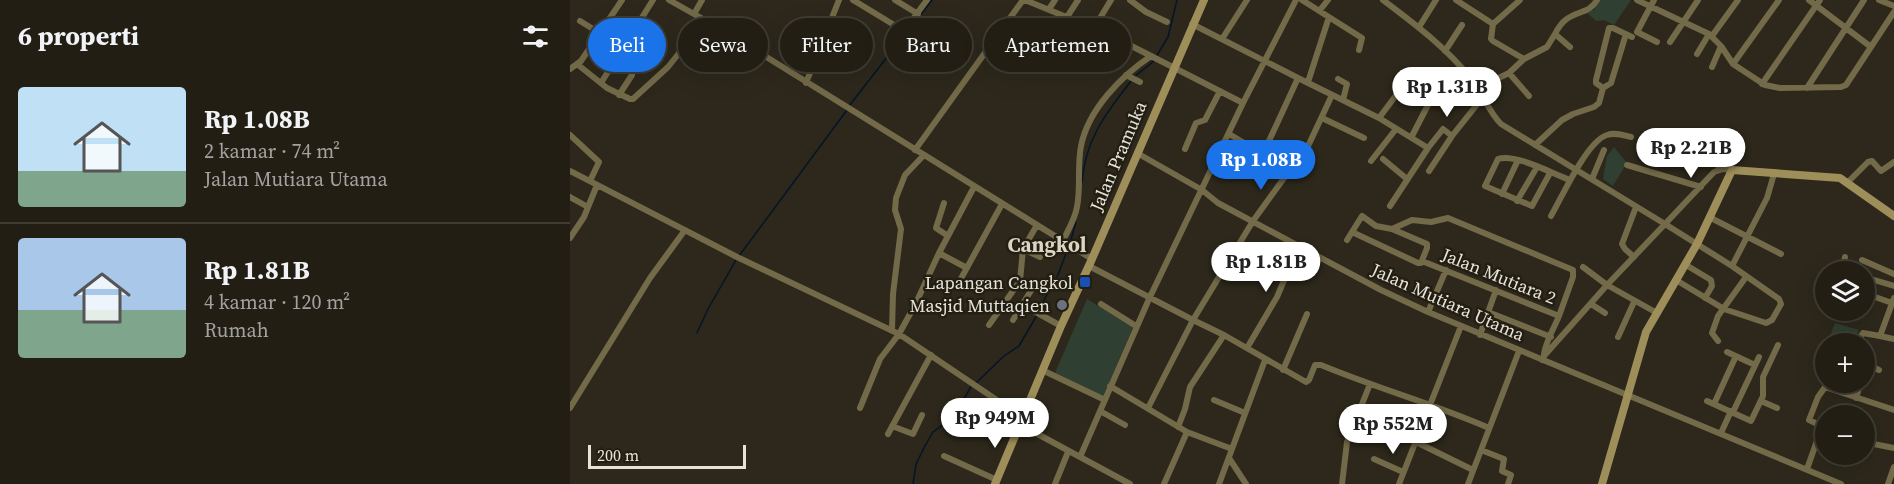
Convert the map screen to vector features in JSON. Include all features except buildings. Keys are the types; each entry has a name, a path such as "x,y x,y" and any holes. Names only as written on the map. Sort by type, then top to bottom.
{"street":[{"path":"610,18 622,0"},
{"path":"641,18 652,0"},
{"path":"694,14 702,0"},
{"path":"806,83 839,0"},
{"path":"854,0 904,31 927,0"},
{"path":"915,150 1024,0 1067,17 1078,0"},
{"path":"1049,9 1055,0"},
{"path":"1100,18 1111,0"},
{"path":"1130,0 1167,22"},
{"name":"Jalan Pramuka","path":"996,482 1020,420 1091,263 1204,0"},
{"path":"1222,39 1247,0"},
{"path":"1080,457 1149,298 1243,103 1296,0"},
{"path":"1302,0 1362,38 1359,50"},
{"path":"1320,10 1328,0"},
{"path":"1383,0 1419,27 1445,51 1478,88 1493,116 1501,124 1732,266 1781,301 1772,320 1766,323 1724,309 1676,280"},
{"path":"1419,27 1436,0"},
{"path":"1456,0 1469,3 1493,24"},
{"path":"1520,0 1493,24 1491,39 1524,59"},
{"path":"1478,88 1509,73 1524,59 1547,47 1565,19 1590,9 1596,0"},
{"path":"1637,0 1652,3 1683,22 1711,35 1733,64 1762,84 1780,88 1846,85 1894,12"},
{"path":"1670,42 1698,0"},
{"path":"1696,54 1738,0"},
{"path":"1733,64 1779,0"},
{"path":"1809,0 1818,3 1845,28 1871,46"},
{"path":"1807,88 1864,0"},
{"path":"1879,0 1894,6"},
{"path":"673,1 701,18"},
{"path":"899,1 918,14"},
{"path":"1652,3 1637,32 1657,42"},
{"path":"1762,84 1818,3"},
{"path":"1308,82 1329,17"},
{"path":"580,21 588,26"},
{"path":"1192,24 1379,118 1412,136 1428,148"},
{"path":"1445,51 1462,25"},
{"path":"1535,145 1562,120 1599,103 1603,87 1611,83 1629,35 1613,28 1609,28 1596,80 1596,83 1603,87"},
{"path":"1556,34 1570,47"},
{"path":"1131,46 1243,103"},
{"path":"1712,67 1721,46"},
{"path":"570,69 577,64 588,49"},
{"path":"577,64 601,83 630,99 636,98 668,67 678,54"},
{"path":"1068,244 1077,208 1080,147 1085,131 1099,108 1126,75 1154,58"},
{"path":"768,59 1068,244 1091,263 1149,298 1224,335 1283,370 1308,382 1315,365 1321,365 1431,404 1489,429"},
{"path":"601,83 608,72"},
{"path":"1509,73 1529,96"},
{"path":"620,95 632,75"},
{"path":"1126,75 1140,82"},
{"path":"1263,154 1298,78"},
{"path":"1338,79 1347,84 1343,100"},
{"path":"1379,118 1403,86"},
{"path":"1185,149 1194,125 1206,120 1220,91"},
{"path":"1229,134 1263,154 1291,177 1297,172 1332,95"},
{"path":"1429,171 1452,136 1483,97"},
{"path":"1412,136 1428,105"},
{"path":"1322,118 1364,138"},
{"path":"1371,161 1396,129"},
{"path":"1390,206 1443,129 1452,136"},
{"path":"1551,216 1575,170 1599,139 1616,134 1631,137"},
{"path":"570,135 599,162 590,181"},
{"path":"1543,358 1607,285 1718,170 1726,142"},
{"path":"1592,179 1604,150"},
{"name":"Jalan Mutiara Utama","path":"1137,153 1202,190 1218,203 1298,247 1428,312 1841,484"},
{"path":"892,330 893,294 901,229 895,210 896,198 905,175 923,156"},
{"path":"1550,172 1535,204 1528,205 1517,201 1486,187 1485,184 1497,159 1509,157 1537,167 1550,172 1570,180"},
{"path":"1383,159 1407,179"},
{"path":"1502,194 1518,160"},
{"path":"1847,183 1868,162 1872,161 1881,171 1894,162"},
{"path":"1627,165 1701,187"},
{"path":"1517,201 1537,167"},
{"path":"1718,170 1840,178 1894,216"},
{"path":"1602,484 1646,332 1711,218 1732,170"},
{"path":"570,171 739,258 892,330 974,384 1020,420 1068,452 1130,484"},
{"path":"1148,408 1193,320 1253,221 1287,174"},
{"path":"1732,266 1771,188 1774,174"},
{"path":"570,238 588,207 597,185"},
{"path":"860,408 880,360 899,334 916,303 974,187"},
{"path":"570,197 588,207"},
{"path":"944,203 936,228 948,236"},
{"path":"958,284 1002,204"},
{"path":"1634,257 1622,244 1636,207"},
{"path":"1347,240 1362,216 1376,226 1392,229 1426,244 1422,261"},
{"path":"1711,218 1780,254"},
{"path":"1392,229 1412,220 1431,222 1448,219 1574,270 1574,276 1559,316"},
{"path":"989,325 1020,281 1023,249 1037,225"},
{"path":"570,408 650,278 685,230"},
{"name":"Jalan Mutiara 2","path":"1352,232 1418,263 1422,261 1446,270 1559,316 1551,338 1543,349 1543,358"},
{"path":"1246,348 1277,297 1298,247"},
{"path":"1023,249 1040,256"},
{"path":"939,253 967,268"},
{"path":"1844,261 1845,257"},
{"path":"1862,260 1894,274"},
{"path":"1686,265 1711,280 1712,286 1705,298"},
{"path":"1583,267 1607,285 1657,313"},
{"path":"1428,312 1446,270"},
{"path":"1718,341 1712,333 1718,316 1746,277"},
{"path":"1875,280 1894,286"},
{"path":"1013,320 1035,284"},
{"path":"1480,335 1496,290"},
{"path":"1875,296 1893,300 1880,336"},
{"path":"1618,338 1635,302"},
{"path":"916,303 934,311"},
{"path":"1101,304 1136,326"},
{"path":"1591,304 1605,313"},
{"path":"1023,305 1061,326"},
{"path":"1488,312 1551,338"},
{"path":"1283,370 1307,314"},
{"path":"1401,484 1403,472 1461,327"},
{"path":"1178,427 1185,410 1190,387 1224,335"},
{"path":"1875,335 1894,339"},
{"path":"1707,400 1751,421 1764,392 1763,377 1778,345"},
{"path":"1468,484 1519,351"},
{"path":"1727,352 1755,365"},
{"path":"888,434 931,355"},
{"path":"1714,404 1736,356"},
{"path":"1721,433 1759,357"},
{"path":"1219,484 1265,360"},
{"path":"1875,368 1879,370"},
{"path":"1042,370 1105,400"},
{"path":"1342,484 1347,442 1370,384"},
{"path":"1110,386 1187,432 1232,449"},
{"path":"1846,393 1894,410"},
{"path":"1856,398 1858,393"},
{"path":"1214,399 1245,413"},
{"path":"1761,401 1777,408"},
{"path":"1815,406 1809,420 1815,423"},
{"path":"1100,411 1125,425"},
{"path":"892,426 913,434 922,414"},
{"path":"1164,484 1187,432"},
{"path":"1416,442 1473,470"},
{"path":"1875,444 1894,448"},
{"path":"1807,470 1815,447"},
{"path":"1481,450 1504,459 1502,471 1511,476 1508,484"},
{"path":"1055,484 1068,452"},
{"path":"944,456 996,482"},
{"path":"1229,458 1246,484"},
{"path":"1374,459 1403,472"},
{"path":"1888,484 1894,467"}],"green space":[{"path":"1600,0 1631,0 1614,25 1604,20 1596,21 1586,12 1594,10"},
{"path":"1614,147 1627,163 1613,186 1603,179 1607,156"},
{"name":"Lapangan Cangkol","path":"1087,299 1133,327 1103,397 1055,373"},
{"path":"1835,323 1859,330 1858,333 1831,333"}],"waterway":[{"path":"921,14 932,0"},
{"path":"1156,57 1168,37 1177,0"},
{"path":"849,106 885,60"},
{"path":"1134,77 1154,61"},
{"path":"1082,182 1087,153 1092,140 1105,116 1131,81"},
{"path":"739,256 847,110"},
{"path":"1070,243 1076,222"},
{"path":"1038,311 1058,275 1068,248"},
{"path":"697,333 736,260"},
{"path":"977,382 1004,356 1019,346 1037,315"},
{"path":"913,484 916,464 933,432 952,418 971,387"}],"place":[{"name":"Lapangan Cangkol","path":"1085,282"},
{"name":"Masjid Muttaqien","path":"1062,305"}],"district":[{"name":"Cangkol","path":"1047,244"}]}
